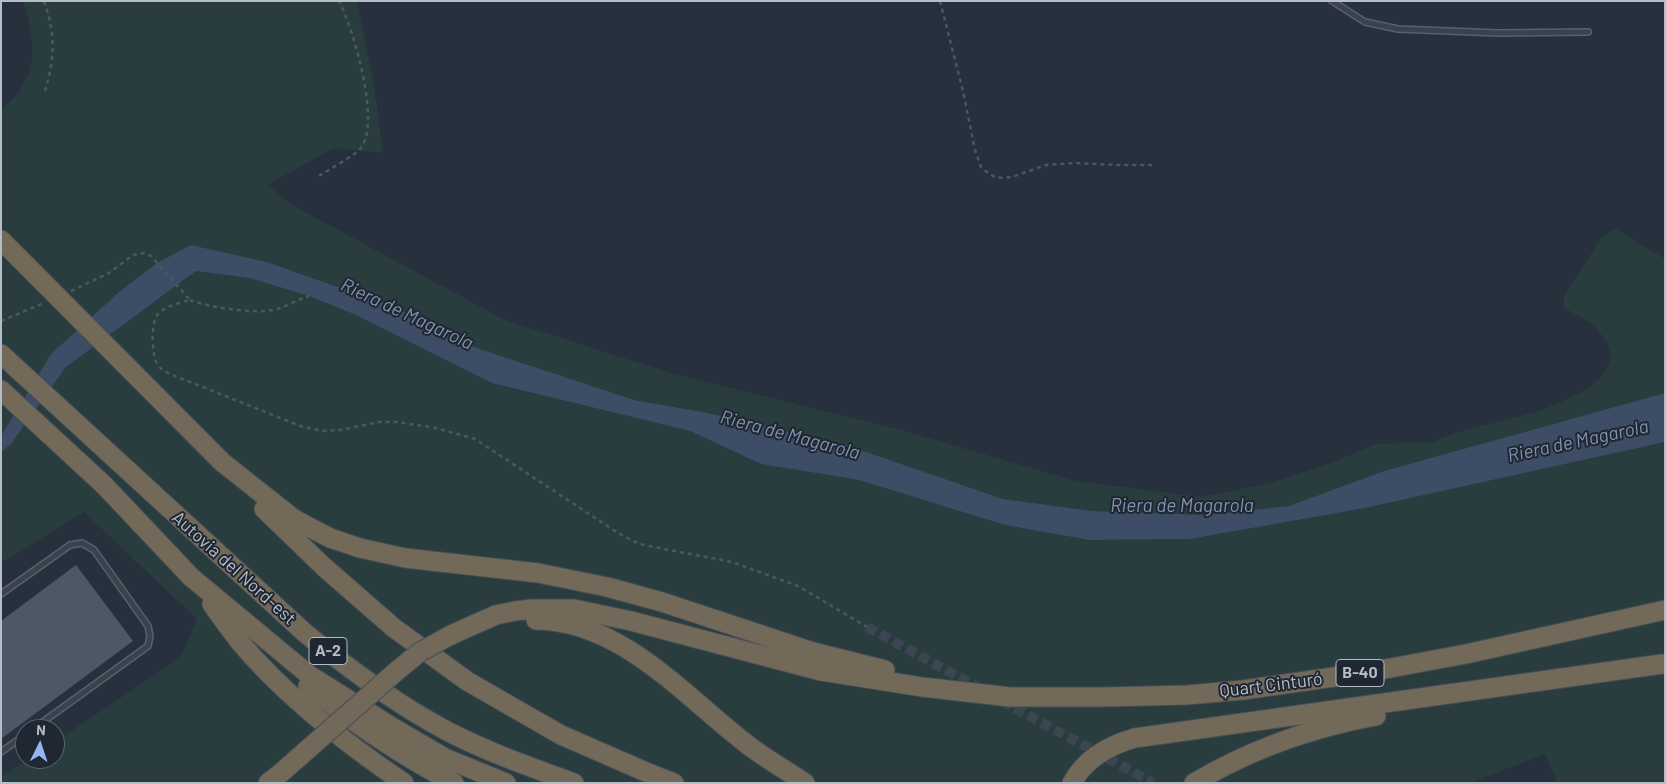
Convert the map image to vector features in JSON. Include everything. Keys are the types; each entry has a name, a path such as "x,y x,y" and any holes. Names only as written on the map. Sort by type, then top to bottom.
{"highway":[{"path":"1,240 222,462 294,519 330,538 360,548 405,558 538,574 607,587 662,602 813,652 890,671 1050,696"},
{"name":"Autovia del Nord-est","path":"1,354 305,633 330,653 406,707 448,731 486,749 574,783"},
{"name":"Autovia del Nord-est","path":"1,390 104,485 191,577 309,675 383,722 445,758 506,783"},
{"path":"222,462 234,480 324,567 394,628 467,681 561,735 674,783"},
{"path":"191,577 240,642 275,679 363,755 404,783"},
{"path":"275,777 399,668 435,644 496,615 532,609 574,609 631,621 820,671 922,687 1010,697 1050,696"},
{"name":"Quart Cinturó","path":"1050,696 1187,695 1243,690 1369,672 1456,656 1665,610"},
{"path":"472,625 526,620 554,621 589,629 635,654 749,746 805,783"},
{"path":"248,625 274,656 327,702 418,763 454,783"},
{"path":"1072,783 1082,767 1091,760 1114,746 1135,738 1663,664"},
{"path":"1194,783 1252,753 1291,737 1351,721 1663,664"}],"lane":[{"path":"1332,1 1364,22 1398,29 1499,33 1588,32"},
{"path":"1,594 70,545 82,543 94,550 148,626 150,636 148,646 47,719"},
{"path":"1,752 15,742"}],"path":[{"path":"44,1 51,21 53,46 52,70 44,94"},
{"path":"319,176 361,149 369,130 362,70 347,17 339,1"},
{"path":"940,1 963,91 975,150 981,167 988,173 995,177 1012,177 1046,165 1074,163 1152,165"},
{"path":"66,293 109,273 133,255 144,253 151,256 190,300"},
{"path":"309,296 268,311 207,305 190,300 168,307 157,315 153,325 154,356 158,367 170,374 303,427 324,431 340,430 379,422 397,422 436,428 475,438 618,533 639,544 732,562 782,580 798,586 867,627"},
{"path":"1,321 49,301"}],"green space":[{"path":"23,1 357,1 374,84 383,153 334,148 267,185 294,206 505,320 671,373 901,430 1076,481 1201,497 1270,483 1331,463 1376,444 1433,442 1454,433 1540,411 1585,391 1603,375 1609,365 1611,354 1608,344 1595,326 1563,307 1564,296 1603,236 1615,229 1665,259 1665,393 1384,471 1289,506 1205,515 1093,511 1003,499 846,445 708,413 634,400 474,347 397,308 267,262 191,245 119,292 51,354 1,436 1,110 20,90 31,67 31,34"},
{"path":"196,271 250,278 309,296 356,315 492,383 690,431 761,464 859,480 1005,525 1089,540 1190,539 1365,508 1665,442 1665,783 1557,783 1545,754 1470,783 1,783 1,777 15,768 65,769 65,735 181,657 197,619 84,512 1,563 1,452 11,444 66,367"}],"water":[{"name":"Riera de Magarola","path":"191,245 267,262 397,308 474,347 634,400 708,413 846,445 1003,499 1093,511 1205,515 1289,506 1384,471 1665,393 1665,442 1365,508 1190,539 1089,540 1005,525 859,480 761,464 690,431 492,383 356,315 309,296 250,278 196,271 66,367 11,444 1,452 1,436 51,354 119,292 157,263"}],"building":[{"path":"76,565 133,641 28,719 15,719 15,729 1,739 1,621"}],"tunnel":[{"path":"867,627 981,689"},
{"path":"1002,701 1153,783"}]}
